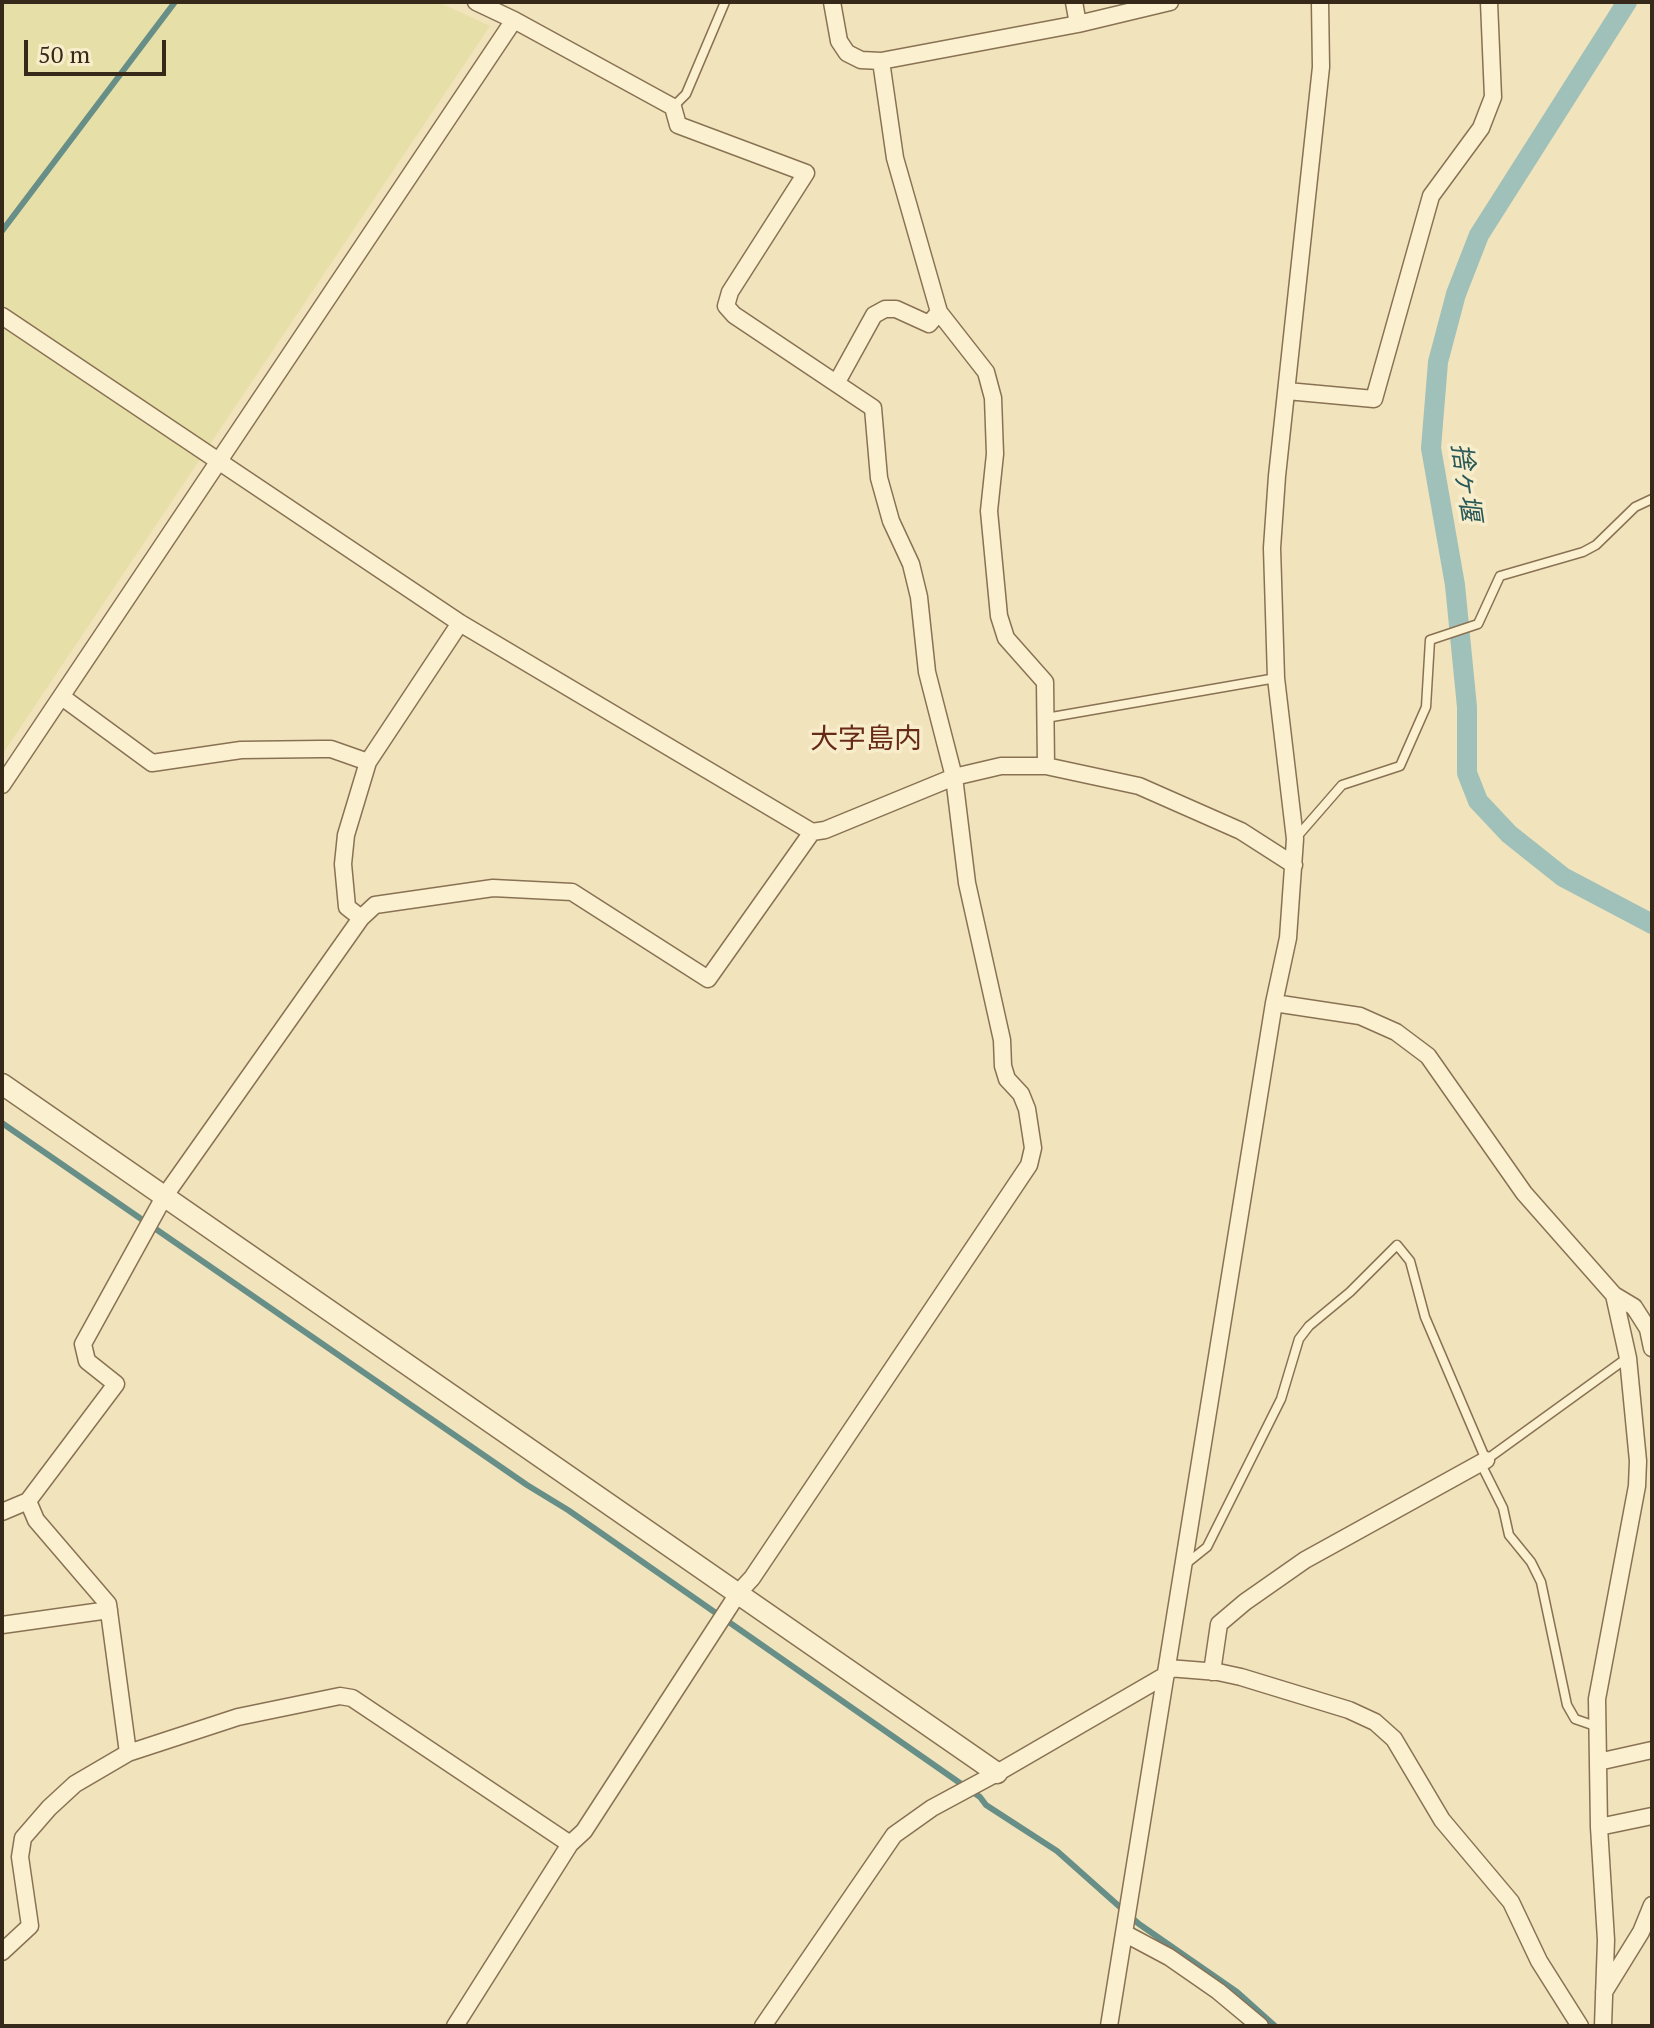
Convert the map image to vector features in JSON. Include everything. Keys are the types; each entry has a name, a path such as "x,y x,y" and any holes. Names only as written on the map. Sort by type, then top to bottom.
{"street":[{"path":"455,2026 570,1844 584,1831 739,1592 752,1578 1029,1165 1033,1148 1027,1109 1021,1094 1007,1079 1003,1066 1002,1040 967,883 954,777 927,672 911,564 891,521 879,478 873,408 734,315 726,306 730,292 806,173 678,125 673,107 476,2"},
{"path":"832,2 839,41 847,53 861,60 881,61 1078,24 1170,2"},
{"path":"1074,2 1078,24"},
{"path":"1109,2026 1274,1003 1288,938 1295,839 1276,678 1272,548 1321,67 1320,2"},
{"path":"1287,391 1374,399 1431,196 1481,128 1493,97 1489,2"},
{"path":"2,785 514,20"},
{"path":"881,61 895,158 939,312 986,372 993,398 995,454 989,511 999,616 1006,638 1045,682 1046,766"},
{"path":"837,382 874,315 885,309 896,309 929,324 939,312"},
{"path":"2,316 460,623 812,832 825,830 954,777 1001,766 1046,766 1139,786 1241,831 1294,865"},
{"path":"361,918 347,907 343,864 346,835 368,762 460,623"},
{"path":"62,697 152,763 241,750 320,749 331,749 368,762"},
{"path":"2,1512 28,1501 116,1384 87,1361 83,1344 164,1197 361,918 375,905 493,888 572,892 708,979 812,832"},
{"path":"1274,1003 1360,1016 1396,1032 1428,1056 1524,1193 1614,1295 1634,1307 1648,1329 1652,1348"},
{"path":"2,1084 997,1773"},
{"path":"1603,2026 1606,1940 1599,1827 1597,1699 1637,1486 1638,1461 1628,1358 1614,1295"},
{"path":"1212,1672 1219,1624 1245,1602 1305,1560 1483,1462"},
{"path":"28,1501 36,1520 108,1604 128,1753"},
{"path":"2,1625 109,1610"},
{"path":"763,2026 894,1835 932,1808 1167,1672 1212,1672 1241,1677 1349,1710 1375,1722 1394,1739 1442,1820 1511,1902 1539,1961 1580,2026"},
{"path":"2,1952 30,1926 20,1857 23,1838 75,1784 128,1753 238,1717 340,1696 352,1698 570,1844"},
{"path":"1598,1762 1652,1750"},
{"path":"1599,1827 1652,1816"},
{"path":"1603,1994 1641,1932 1652,1905"},
{"path":"1124,1933 1194,1974 1260,2026"}],"lane":[{"path":"673,107 686,94 725,2"},
{"path":"1295,839 1342,785 1400,766 1426,707 1430,640 1478,624 1500,576 1583,552 1596,545 1635,507 1652,499"},
{"path":"1045,718 1276,678"},
{"path":"1184,1565 1207,1547 1281,1399 1299,1339 1309,1326 1350,1292 1397,1245 1410,1261 1425,1317 1503,1508 1509,1535 1531,1562 1541,1582 1567,1705 1575,1719 1598,1727"},
{"path":"1483,1462 1628,1358"}],"shaded area":[{"path":"2,2 438,2 490,26 2,755"}],"waterway":[{"path":"2,231 175,2"},
{"name":"捨ヶ堰","path":"1627,2 1479,235 1456,294 1438,362 1431,448 1455,585 1467,707 1467,773 1478,801 1509,834 1563,877 1652,924"},
{"path":"2,1123 527,1485 568,1510 980,1797 986,1805 1057,1851 1139,1924 1237,1992 1275,2026"}],"district":[{"name":"大字島内","path":"866,740"}]}
